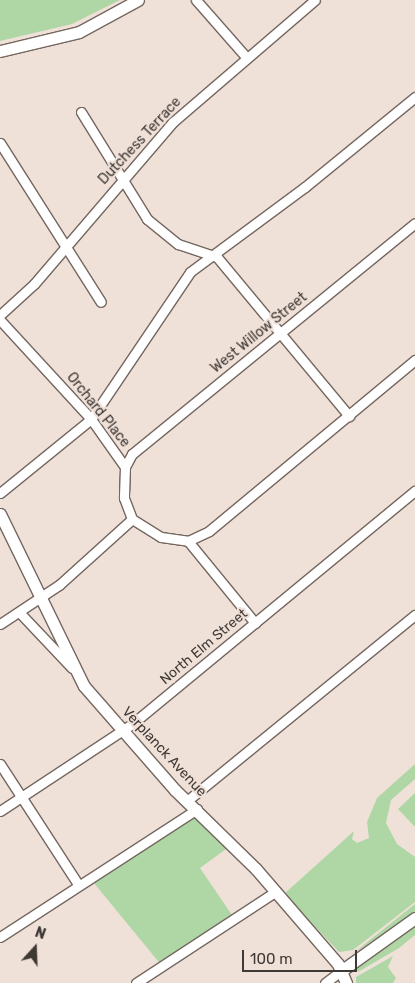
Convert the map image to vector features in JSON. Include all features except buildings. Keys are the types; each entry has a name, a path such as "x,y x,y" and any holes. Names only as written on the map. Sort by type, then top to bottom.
{"street":[{"path":"0,51 79,32 138,0"},
{"path":"196,0 246,57"},
{"name":"Dutchess Terrace","path":"0,315 65,248 122,179 173,122 246,57 315,0"},
{"path":"0,493 91,419 174,292 212,253 305,187 415,97"},
{"path":"82,112 122,179 161,232 178,244 212,253 278,334 349,416"},
{"path":"0,143 101,302"},
{"name":"West Willow Street","path":"125,467 132,454 415,224"},
{"name":"Orchard Place","path":"0,320 91,419 125,467 124,498 132,519"},
{"path":"0,624 19,612 101,550 132,519 160,537 188,541 209,531 415,360"},
{"name":"North Elm Street","path":"0,811 123,730 414,494"},
{"name":"Verplanck Avenue","path":"0,514 72,668 123,730 275,892 341,971 346,983"},
{"path":"188,541 255,623"},
{"path":"19,612 72,668"},
{"path":"188,800 415,615"},
{"path":"0,764 78,884"},
{"path":"0,937 78,884 197,809"},
{"path":"140,982 275,892"},
{"path":"325,983 415,918"}],"green space":[{"path":"0,0 120,0 72,24 0,41"},
{"path":"415,764 415,779 391,800 386,823 397,844 415,857 415,902 353,950 339,952 284,894 354,831 352,839 357,843 369,838 367,822 377,798"},
{"path":"415,793 415,827 398,809"},
{"path":"197,809 233,844 200,868 234,918 162,966 89,877"},
{"path":"415,904 415,913 351,955"},
{"path":"415,924 415,935 399,948 358,972 355,966"},
{"path":"393,956 388,967 396,978 393,983 356,983 356,977"}]}
